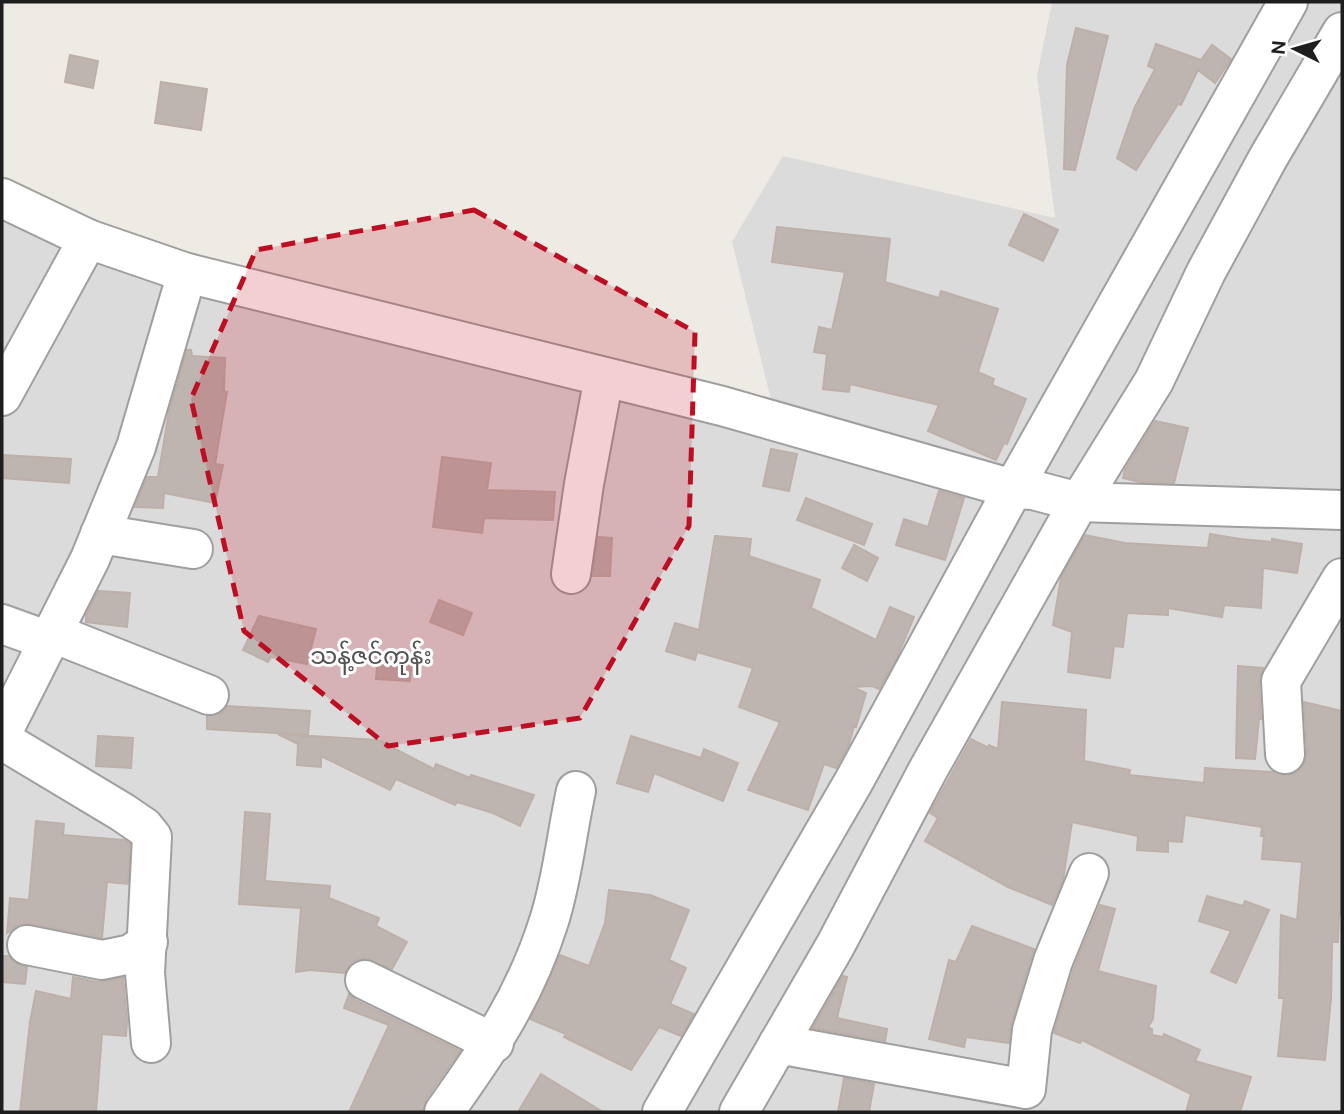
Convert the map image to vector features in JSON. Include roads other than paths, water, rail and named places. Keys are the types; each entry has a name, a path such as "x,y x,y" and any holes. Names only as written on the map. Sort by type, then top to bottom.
{"street":[{"path":"662,1112 854,781 1013,489 1288,2"},
{"path":"750,1110 778,1044 835,946 929,768 1079,502 1154,381 1206,272 1268,158 1342,32"},
{"path":"2,198 88,239 187,273 722,406 1013,489 1033,490 1079,502 1342,510"},
{"path":"2,396 88,239"},
{"path":"2,733 100,534 136,447 187,273"},
{"path":"571,573 604,377"},
{"path":"100,534 193,549"},
{"path":"1285,754 1281,681 1342,578"},
{"path":"3,625 51,637 209,695"},
{"path":"2,740 122,812 152,836 145,973 151,1042"},
{"path":"444,1112 494,1042 533,965 550,919 576,791"},
{"path":"778,1044 1026,1089 1032,1030 1053,961 1089,873"},
{"path":"27,945 102,960 131,954 148,942"},
{"path":"365,980 494,1042"}],"district":[{"name":"သန့်ဇင်ကုန်း","path":"371,656"}]}
